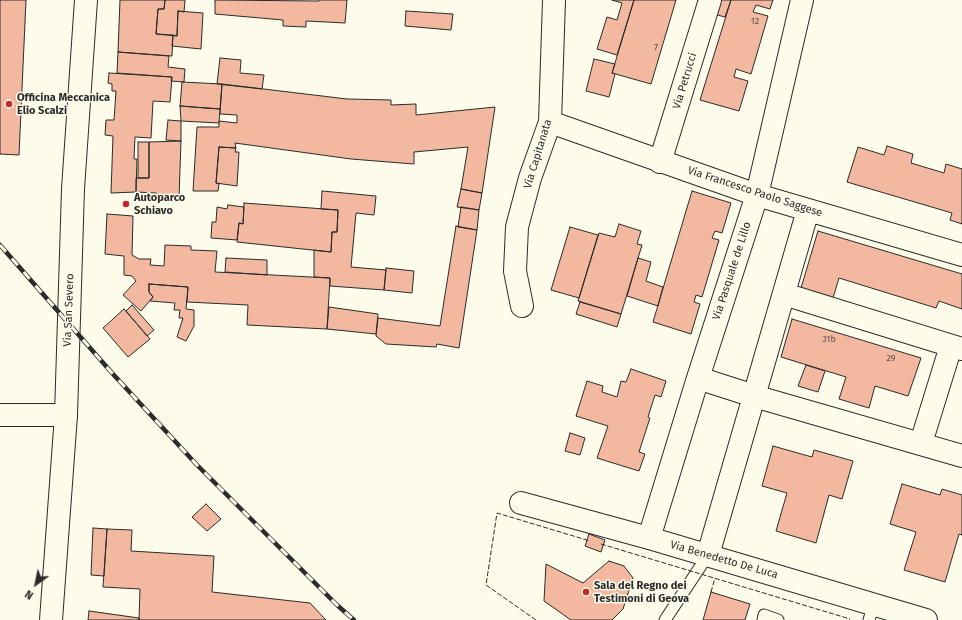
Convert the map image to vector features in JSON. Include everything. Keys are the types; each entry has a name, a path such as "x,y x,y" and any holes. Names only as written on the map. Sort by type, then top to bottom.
{"street":[{"name":"Via San Severo","path":"51,620 66,415 74,189 86,0"},
{"name":"Via Capitanata","path":"522,306 515,271 518,228 530,178 550,122 554,0"},
{"name":"Via Petrucci","path":"660,162 710,0"},
{"name":"Via Pasquale de Lillo","path":"649,538 698,378 757,195 802,0"},
{"name":"Via Francesco Paolo Saggese","path":"550,122 757,195 962,255"},
{"path":"708,555 808,210"},
{"path":"784,294 956,348 921,443"},
{"path":"698,378 754,396 962,456"},
{"path":"0,415 66,415"},
{"name":"Via Benedetto De Luca","path":"521,503 708,555 872,612 926,620"}],"lane":[{"path":"665,620 708,555"},
{"path":"763,620 764,615 778,620"}],"building":[{"path":"0,0 26,0 19,155 0,154"},
{"path":"120,0 165,0 164,9 158,9 156,34 173,35 172,56 118,52"},
{"path":"165,0 185,0 184,12 178,11 177,36 156,34 158,9 164,9"},
{"path":"215,0 347,0 345,23 306,21 306,27 283,26 283,20 215,14"},
{"path":"612,0 634,0 617,55 597,49 607,17 617,20 622,3"},
{"path":"634,0 676,0 651,84 612,73"},
{"path":"709,0 731,0 725,17 706,12"},
{"path":"731,0 773,0 770,9 756,5 753,12 768,16 751,74 736,69 734,77 748,81 739,111 700,100"},
{"path":"178,11 203,13 201,49 172,46 173,35 177,36"},
{"path":"406,11 453,14 451,30 405,26"},
{"path":"118,52 169,56 168,67 185,69 184,82 171,81 172,77 117,73"},
{"path":"220,58 241,60 240,73 264,75 262,89 217,84"},
{"path":"594,59 615,64 612,73 615,74 609,97 586,91"},
{"path":"109,73 172,77 170,102 153,101 151,138 135,137 134,159 137,159 136,192 111,193 113,136 105,135 106,120 114,120 116,91 112,91 112,84 108,83"},
{"path":"182,82 222,84 220,109 180,106"},
{"path":"222,84 347,99 391,100 391,105 416,104 416,115 495,107 482,193 461,189 468,147 414,152 414,164 351,159 235,143 236,148 219,147 216,183 219,184 218,191 193,191 197,127 219,127 219,121 237,123 237,115 220,114"},
{"path":"180,106 220,109 219,123 181,121"},
{"path":"168,120 181,121 181,141 166,140"},
{"path":"181,141 179,198 163,197 163,199 156,199 156,193 136,192 136,178 149,178 149,142"},
{"path":"138,142 149,142 149,178 138,178"},
{"path":"887,146 913,154 911,163 944,173 946,164 962,169 962,224 950,220 952,213 847,182 858,147 884,155"},
{"path":"219,147 236,148 235,152 239,152 237,186 216,183"},
{"path":"461,189 482,193 479,210 457,207"},
{"path":"322,191 376,196 374,215 356,213 351,267 386,270 384,290 330,286 330,278 314,277 314,250 331,252 332,232 337,232 338,210 321,209"},
{"path":"692,191 731,203 722,233 715,231 712,238 719,240 702,297 696,295 694,302 700,304 691,334 653,322"},
{"path":"244,203 338,210 337,232 332,232 331,252 237,242 239,223 243,224"},
{"path":"228,205 244,207 243,224 239,223 237,240 211,238 212,222 216,222 217,207 227,209"},
{"path":"461,207 479,210 477,230 458,227"},
{"path":"107,214 133,216 132,255 139,259 151,259 150,265 164,266 165,245 191,246 191,250 217,251 215,272 330,278 327,329 247,325 248,305 187,302 188,287 149,284 149,292 153,297 141,311 123,295 136,281 132,276 124,275 124,256 105,254"},
{"path":"619,224 641,231 637,244 642,245 621,314 578,301 599,233 615,237"},
{"path":"456,226 477,230 459,348 437,344 436,347 386,344 376,336 378,318 440,326"},
{"path":"570,227 598,235 579,298 551,290"},
{"path":"818,231 962,274 962,309 939,301 936,308 839,278 833,298 801,288"},
{"path":"226,258 267,260 267,275 225,272"},
{"path":"638,258 651,262 646,281 663,287 658,306 627,296"},
{"path":"386,268 414,271 412,293 384,290"},
{"path":"149,284 188,287 186,309 194,310 194,326 186,341 177,337 183,318 179,318 180,310 174,310 175,303 150,301 153,297 149,292"},
{"path":"580,302 621,314 617,327 576,314"},
{"path":"132,305 154,330 147,336 126,311"},
{"path":"329,307 378,314 376,334 327,329"},
{"path":"124,309 150,339 128,357 103,328"},
{"path":"792,319 921,358 908,396 875,386 869,408 839,399 846,377 781,357"},
{"path":"806,365 825,371 818,392 798,386"},
{"path":"631,369 666,381 661,397 655,395 648,417 650,418 639,452 645,454 639,471 597,458 608,426 576,416 587,381 603,386 602,392 617,397 621,381 626,382"},
{"path":"570,433 585,438 580,455 565,451"},
{"path":"773,446 812,457 814,450 853,461 842,499 829,495 816,543 776,531 787,493 762,486"},
{"path":"902,484 940,495 942,489 962,495 962,535 959,534 945,582 904,570 916,532 890,524"},
{"path":"206,504 221,519 207,531 192,517"},
{"path":"93,528 107,529 104,576 91,575"},
{"path":"107,529 132,530 131,551 214,556 212,592 310,603 326,620 139,620 140,589 103,587"},
{"path":"589,534 605,540 601,552 585,546"},
{"name":"Sala del Regno dei Testimoni di Geova","path":"609,561 624,566 633,578 623,609 612,620 571,620 544,601 546,564 583,583"},
{"path":"711,592 750,604 745,620 703,620"},
{"path":"89,611 139,618 139,620 88,620"}],"railway":[{"path":"0,245 112,373 197,465 337,605 354,620"}],"fence":[{"path":"536,620 486,585 497,513 590,541"},
{"path":"601,544 850,619"},
{"path":"711,592 715,578"}],"place":[{"name":"Officina Meccanica Elio Scalzi","path":"9,104"},
{"name":"Autoparco Schiavo","path":"126,204"},
{"name":"Sala del Regno dei Testimoni di Geova","path":"586,592"}]}
